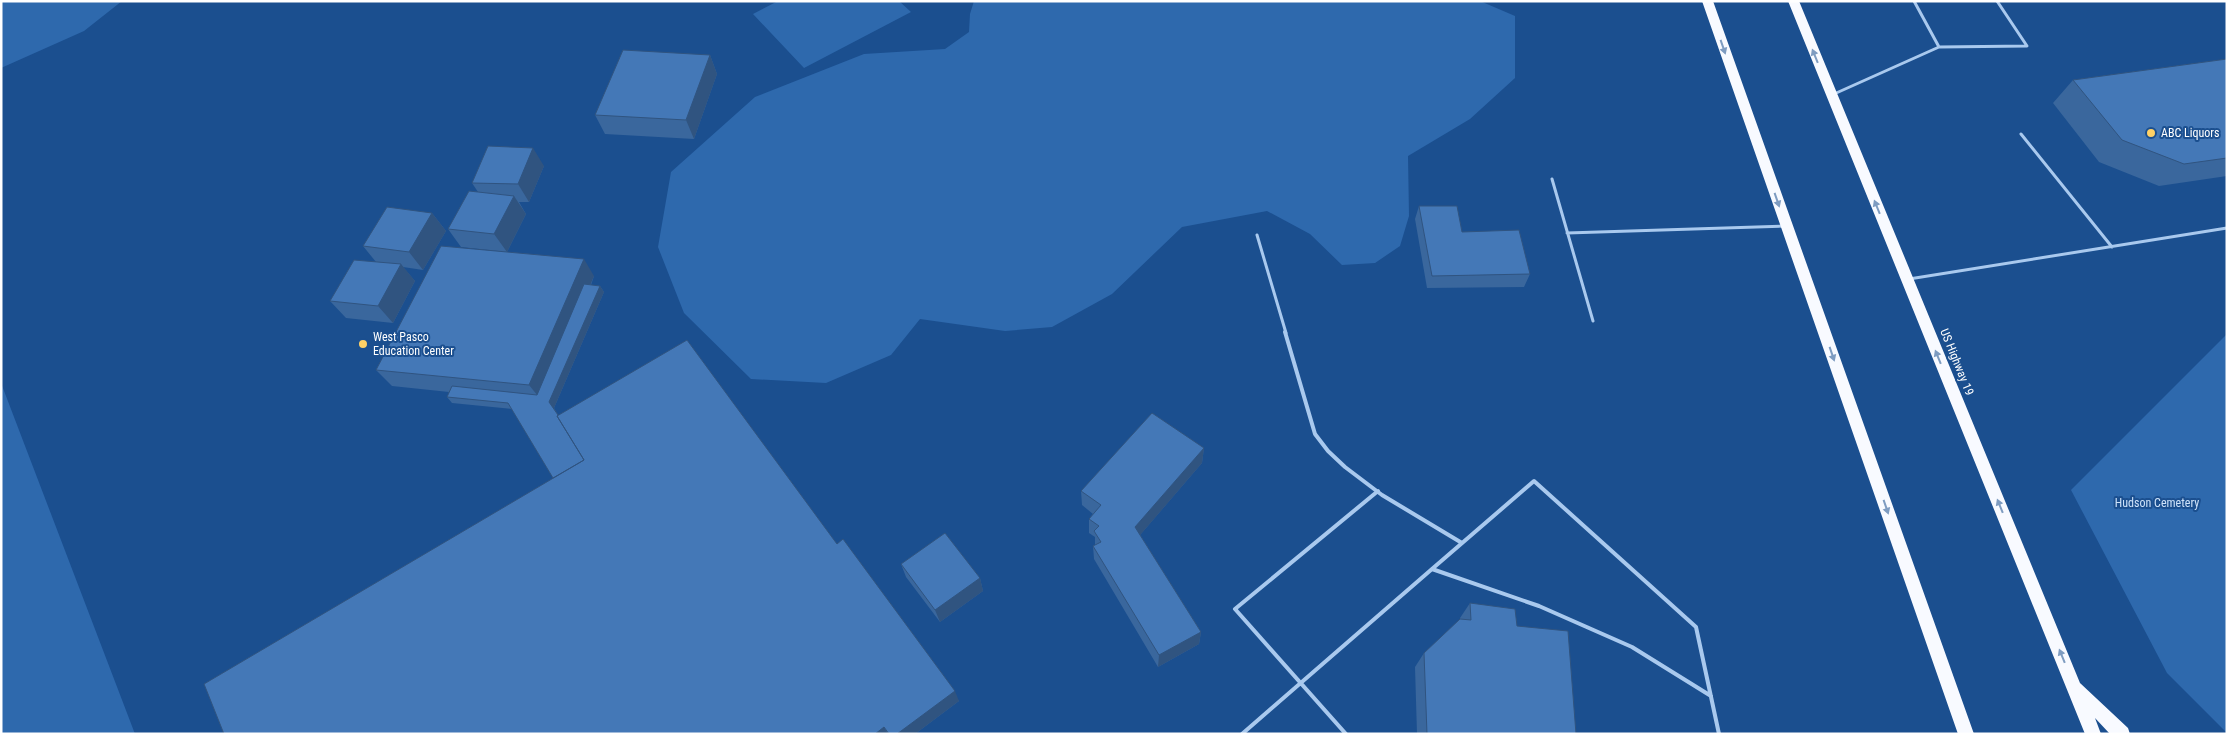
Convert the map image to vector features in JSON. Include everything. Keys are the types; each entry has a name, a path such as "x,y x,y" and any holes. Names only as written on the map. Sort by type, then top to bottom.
{"highway":[{"path":"1707,1 1966,734"},
{"name":"US Highway 19","path":"1793,1 2093,734"},
{"path":"2074,686 2122,734"}],"lane":[{"path":"1914,1 1939,47"},
{"path":"1831,95 1939,47 2027,46 1997,1"},
{"path":"2021,134 2112,247"},
{"path":"1552,179 1592,321"},
{"path":"1567,233 1786,226"},
{"path":"1907,280 2227,228"},
{"path":"1257,235 1315,434 1328,452 1378,491 1462,544"},
{"path":"1242,734 1534,481 1696,627 1719,734"},
{"path":"1346,734 1302,682 1235,609 1378,491"},
{"path":"1432,568 1539,606 1632,647 1711,696"}],"green space":[{"path":"1,1 122,1 84,31 1,68"},
{"path":"778,1 899,1 911,12 804,68 753,14"},
{"path":"974,1 1480,1 1515,16 1515,78 1470,119 1408,156 1409,216 1400,246 1375,263 1342,265 1310,234 1267,211 1182,227 1112,294 1052,327 1005,331 920,319 891,355 826,383 751,379 684,313 658,247 671,172 755,97 864,54 945,49 969,32 970,14"},
{"name":"Hudson Cemetery","path":"2227,334 2227,733 2167,673 2071,490"},
{"path":"1,383 135,734 1,734"}],"building":[{"path":"623,50 710,55 686,120 595,115"},
{"name":"ABC Liquors","path":"2227,59 2227,158 2184,164 2122,140 2073,80"},
{"path":"488,146 533,148 518,184 472,183"},
{"path":"469,191 514,196 494,234 448,229"},
{"path":"1419,206 1457,206 1462,232 1519,230 1530,274 1432,276"},
{"path":"387,207 432,213 409,252 363,246"},
{"path":"441,246 584,259 529,385 376,370"},
{"path":"354,260 401,264 378,306 330,301"},
{"path":"584,284 600,286 549,402 584,460 553,478 508,403 447,397 452,386 537,395"},
{"path":"687,340 837,544 843,539 955,691 897,734 889,734 884,727 875,734 224,734 204,684 584,460 557,416"},
{"path":"1152,413 1204,448 1135,527 1201,632 1159,655 1093,546 1101,542 1094,531 1099,526 1089,519 1101,505 1081,491"},
{"path":"945,533 980,578 935,610 901,564"},
{"path":"1470,603 1515,609 1517,626 1568,631 1576,734 1427,734 1424,653 1460,619 1471,620"}],"place":[{"name":"ABC Liquors","path":"2151,133"},
{"name":"West Pasco Education Center","path":"363,344"}]}
